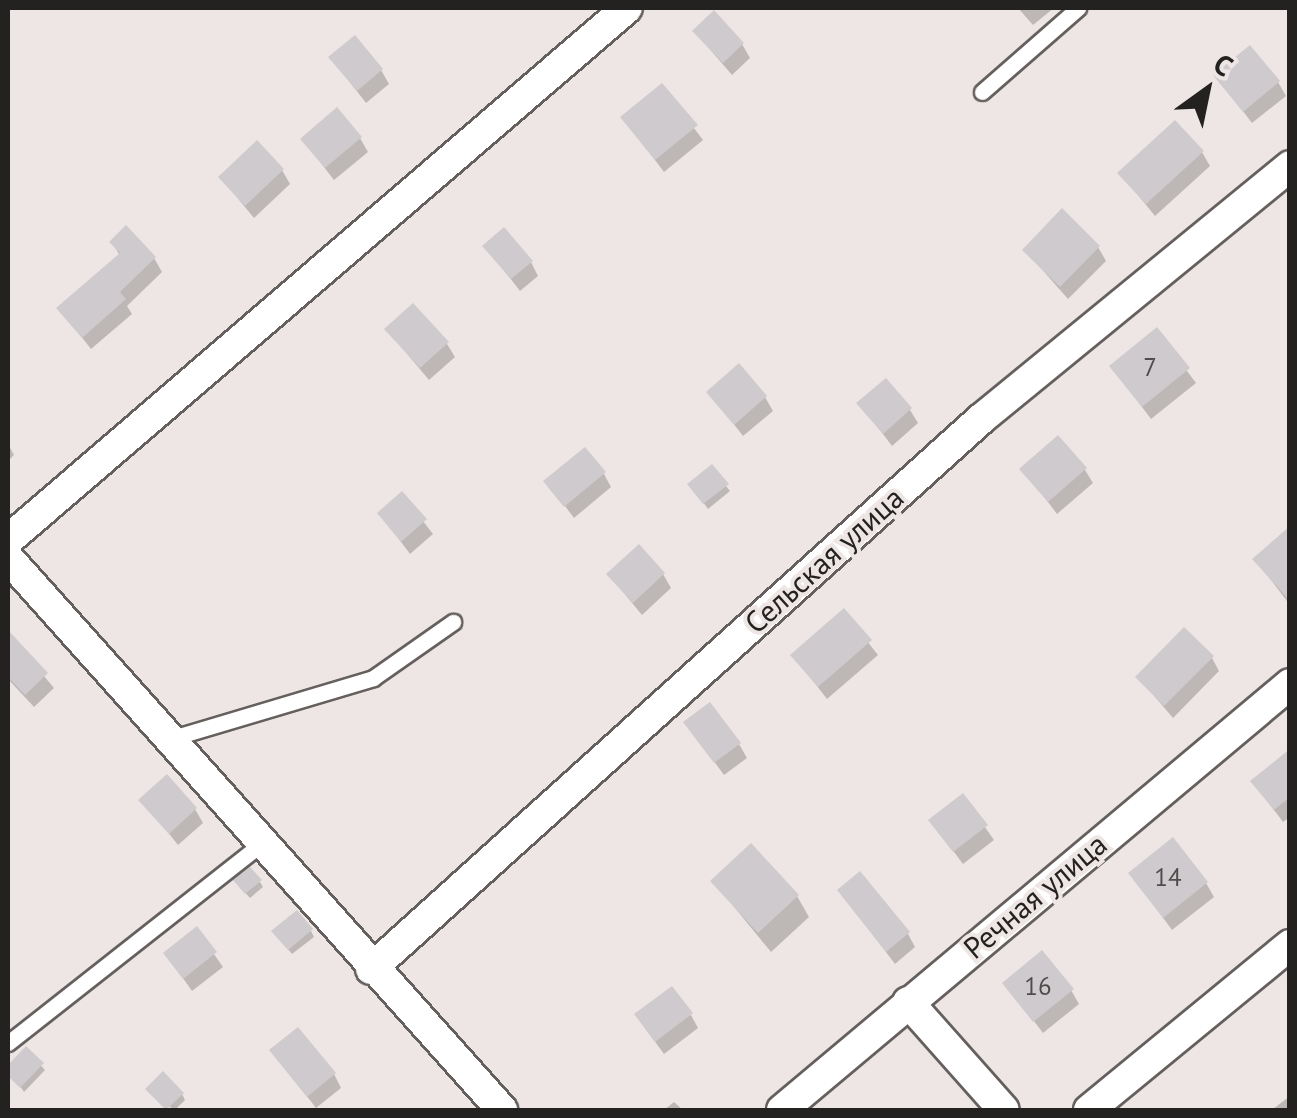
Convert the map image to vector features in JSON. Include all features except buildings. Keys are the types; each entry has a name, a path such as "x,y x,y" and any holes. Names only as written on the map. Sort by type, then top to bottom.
{"street":[{"path":"8,540 627,8"},
{"name":"Сельская улица","path":"372,969 980,419 1290,166"},
{"path":"8,558 502,1110"},
{"name":"Речная улица","path":"782,1110 1290,684"},
{"path":"1089,1110 1290,945"},
{"path":"908,1002 1004,1110"}],"lane":[{"path":"982,92 1078,8"},
{"path":"168,739 373,678 453,622"},
{"path":"8,1043 261,844"}]}
